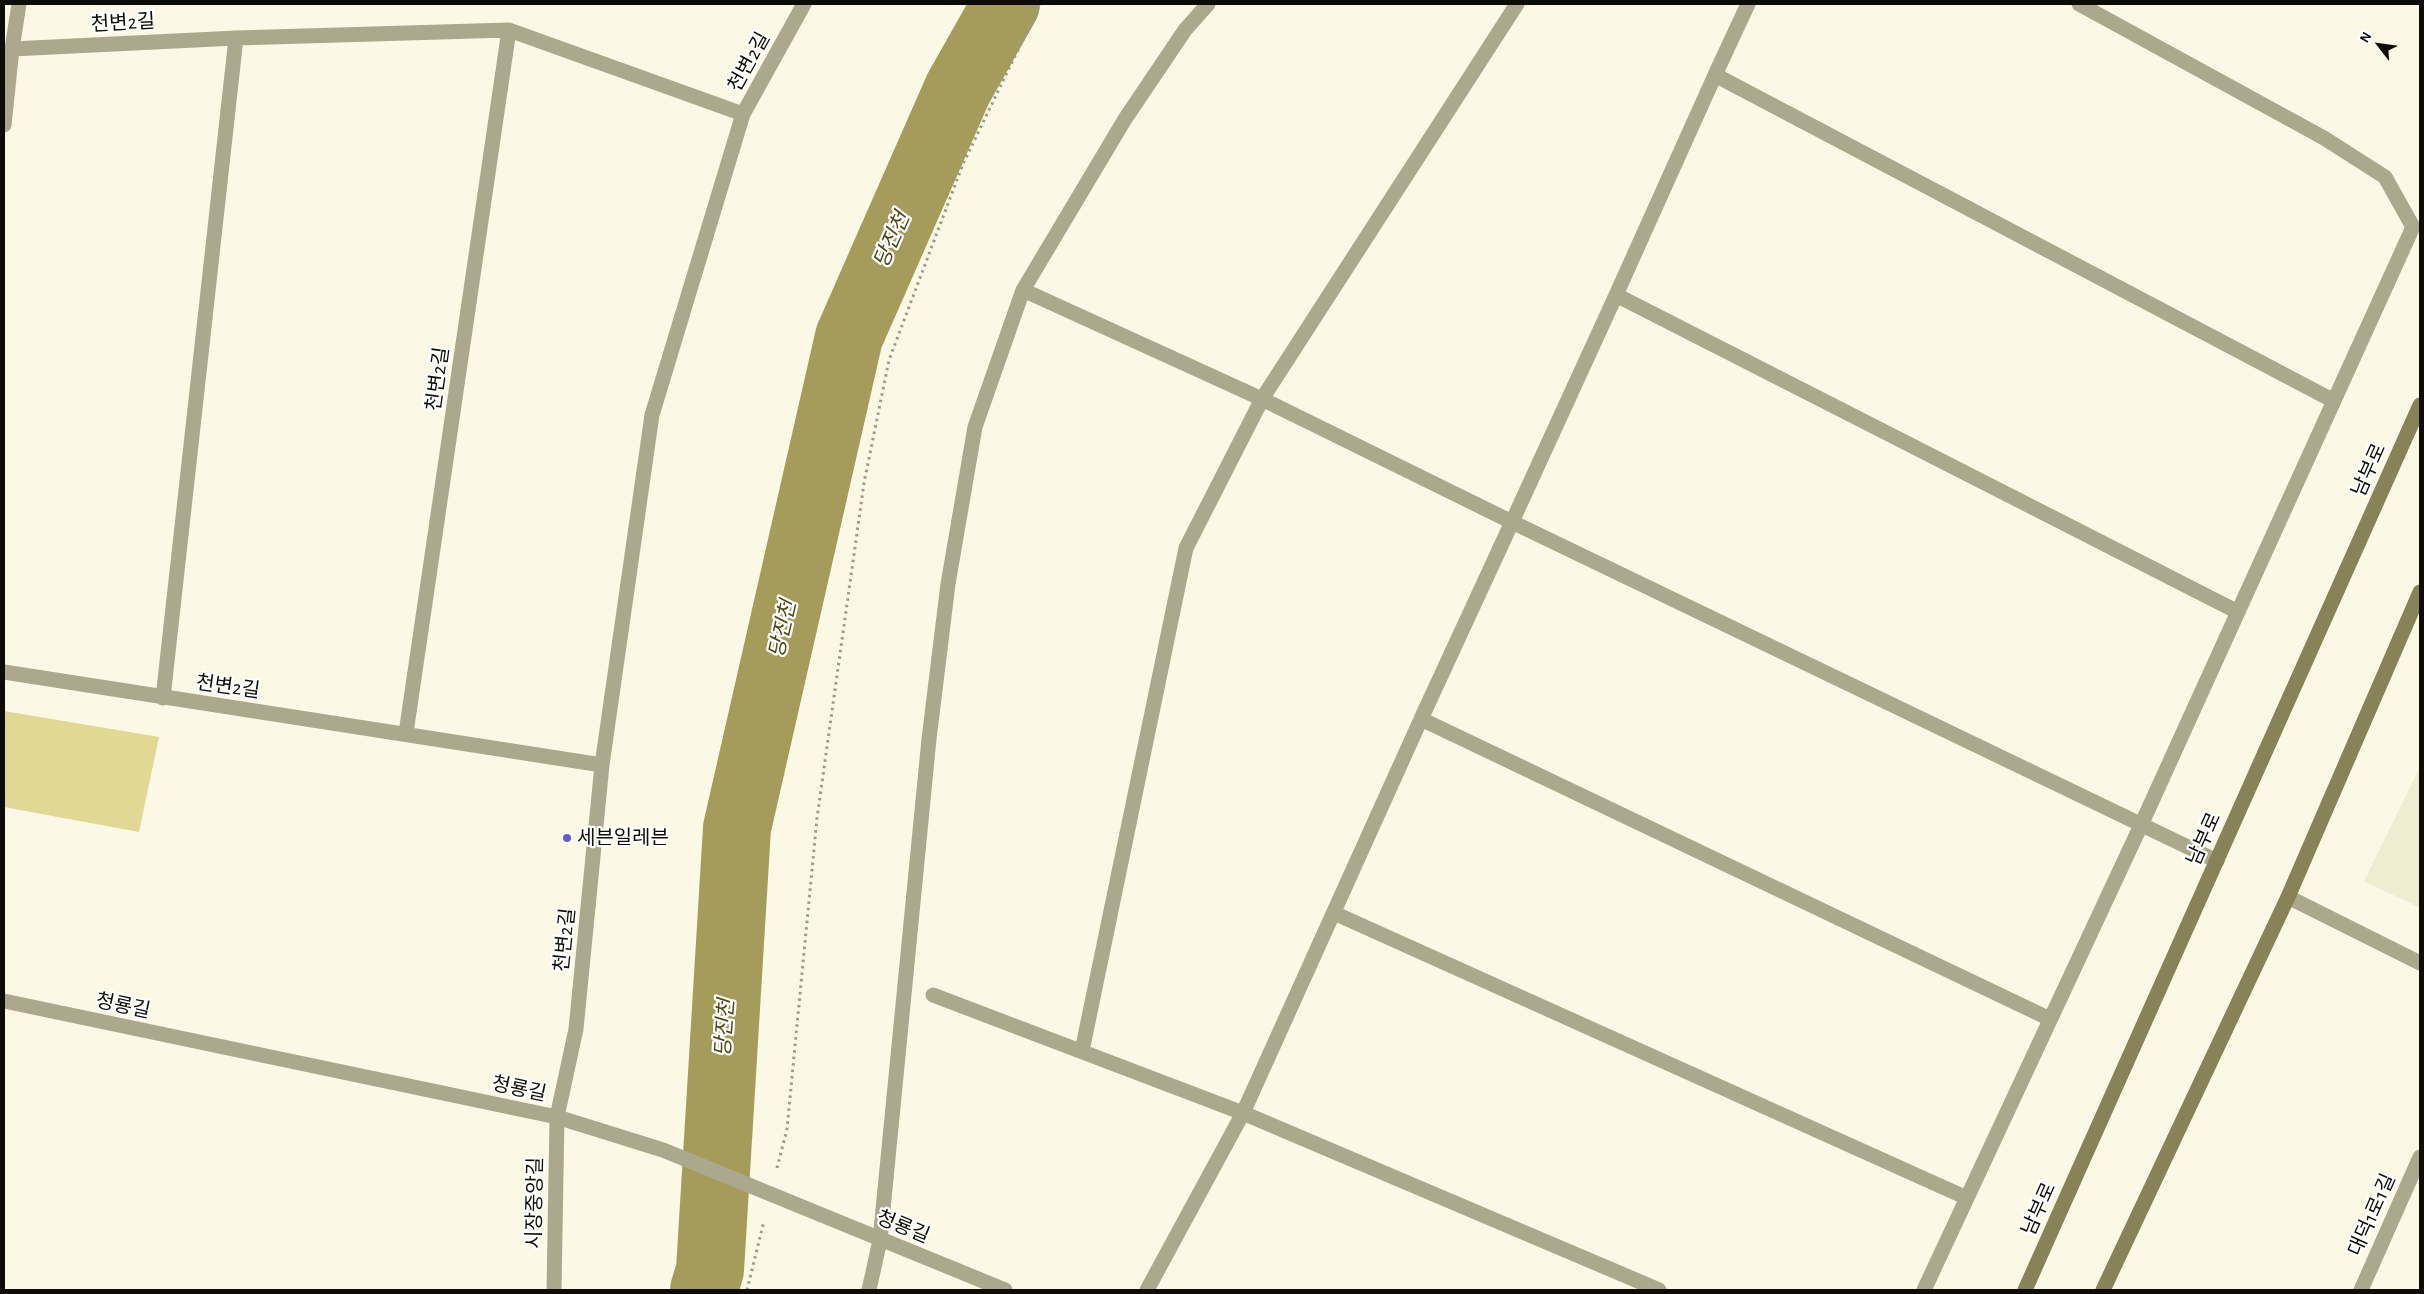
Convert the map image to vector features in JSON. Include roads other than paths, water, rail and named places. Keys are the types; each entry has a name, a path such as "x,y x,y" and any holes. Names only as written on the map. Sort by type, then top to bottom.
{"main road":[{"name":"남부로","path":"2025,1290 2420,405"},
{"path":"2104,1290 2288,897 2420,592"}],"street":[{"path":"4,125 19,4"},
{"name":"천변2길","path":"557,1117 576,1029 602,765 652,415 743,114 804,4"},
{"path":"869,1290 880,1240 929,739 948,584 975,427 1023,290 1125,119 1185,30 1208,4"},
{"path":"1082,1051 1186,548 1262,399 1517,4"},
{"path":"1147,1290 1243,1113 1421,719 1616,295 1714,75 1748,4"},
{"path":"1924,1290 2142,823 2413,227 2385,177 2324,138 2079,4"},
{"name":"천변2길","path":"12,49 236,38 509,30 743,114"},
{"name":"천변2길","path":"406,733 509,30"},
{"path":"163,698 236,38"},
{"path":"1714,75 2334,401"},
{"path":"1023,290 1262,399 1512,522 2217,860"},
{"path":"1616,295 2238,612"},
{"name":"천변2길","path":"4,672 163,698 406,733 602,765"},
{"path":"1421,719 2050,1019"},
{"path":"2288,897 2420,963"},
{"path":"1334,913 1967,1198"},
{"path":"933,995 1243,1113 1659,1290"},
{"name":"청룡길","path":"4,1001 557,1117 663,1150 1005,1290"},
{"name":"시장중앙길","path":"554,1290 557,1117"},
{"name":"대덕1로1길","path":"2361,1290 2420,1157"}],"waterway":[{"name":"당진천","path":"704,1290 710,1270 737,828 849,337 958,89 1006,4"}],"place":[{"name":"세븐일레븐","path":"567,838"}]}
